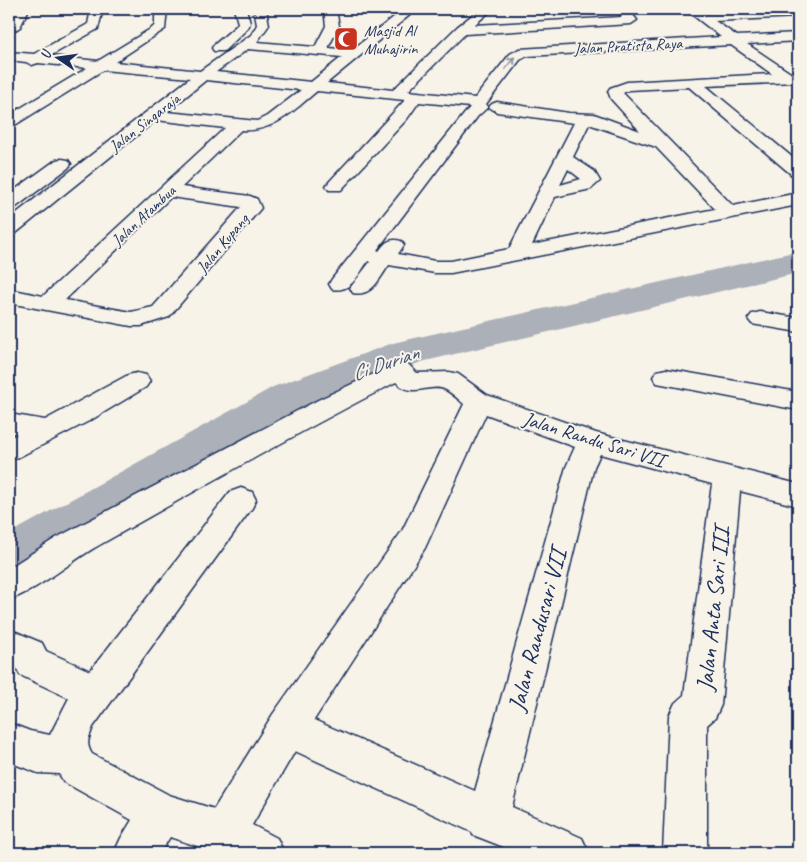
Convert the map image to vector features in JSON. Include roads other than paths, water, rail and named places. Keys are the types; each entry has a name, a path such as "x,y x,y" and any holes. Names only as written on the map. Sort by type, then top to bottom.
{"street":[{"path":"9,30 16,24 23,9"},
{"path":"17,69 94,26 98,9"},
{"path":"13,116 103,65 159,28 161,26 161,9"},
{"path":"101,135 193,75 242,28 244,23 240,9"},
{"name":"Jalan Singaraja","path":"9,229 154,115 193,75 245,45 256,36 263,25 260,9"},
{"path":"319,50 331,32 334,22 330,9"},
{"path":"154,115 251,126 268,122 411,9"},
{"path":"461,30 579,25 628,21 631,19 622,9"},
{"path":"692,9 736,43 791,76"},
{"path":"396,96 461,30 483,11 492,28"},
{"path":"705,18 764,12 798,14"},
{"path":"579,25 605,49"},
{"name":"Jalan Pratista Raya","path":"736,43 798,37"},
{"name":"Jalan Pratista Raya","path":"425,203 491,104 519,54 532,51 736,43 798,43"},
{"path":"245,45 356,54"},
{"name":"Jalan Pratista Raya","path":"526,67 532,60 539,57 605,49"},
{"path":"9,56 312,88 491,104 589,118 664,146"},
{"path":"728,212 616,96 615,91 627,86 791,76"},
{"path":"692,82 798,171"},
{"path":"517,254 563,158 589,118 616,96"},
{"path":"335,186 401,116 414,98"},
{"name":"Jalan Pratista Raya","path":"361,288 373,256 472,113 491,104"},
{"name":"Jalan Atambua","path":"47,304 237,125"},
{"path":"9,203 78,152"},
{"path":"546,193 585,185 591,181 588,175 563,158"},
{"name":"Jalan Kupang","path":"47,304 130,320 151,317 167,307 251,208 250,203 243,200 169,191"},
{"path":"373,256 435,267 451,267 798,198"},
{"name":"Jalan Pratista Raya","path":"340,284 402,234"},
{"path":"9,296 47,304"},
{"path":"760,319 798,325"},
{"name":"Jalan Randu Sari VII","path":"9,586 67,547 327,406 399,370 411,382 449,380 478,401 591,442 798,496"},
{"path":"666,377 798,401"},
{"path":"11,440 46,430 82,413 137,381"},
{"path":"223,833 287,728 414,538 478,401"},
{"name":"Jalan Randusari VII","path":"488,820 580,467 591,442"},
{"name":"Jalan Anta Sari III","path":"684,853 688,716 702,705 727,478"},
{"path":"241,500 96,692 71,731 68,740 68,752 78,768 161,813 223,833 262,853"},
{"path":"9,645 29,654 33,663 96,692"},
{"path":"287,728 488,820 566,853"},
{"path":"9,742 29,752 56,757 68,752"},
{"path":"136,853 161,813"}],"waterway":[{"name":"Ci Durian","path":"9,561 289,398 408,352 798,262"}],"place":[{"name":"Masjid Al Muhajirin","path":"346,39"}]}
